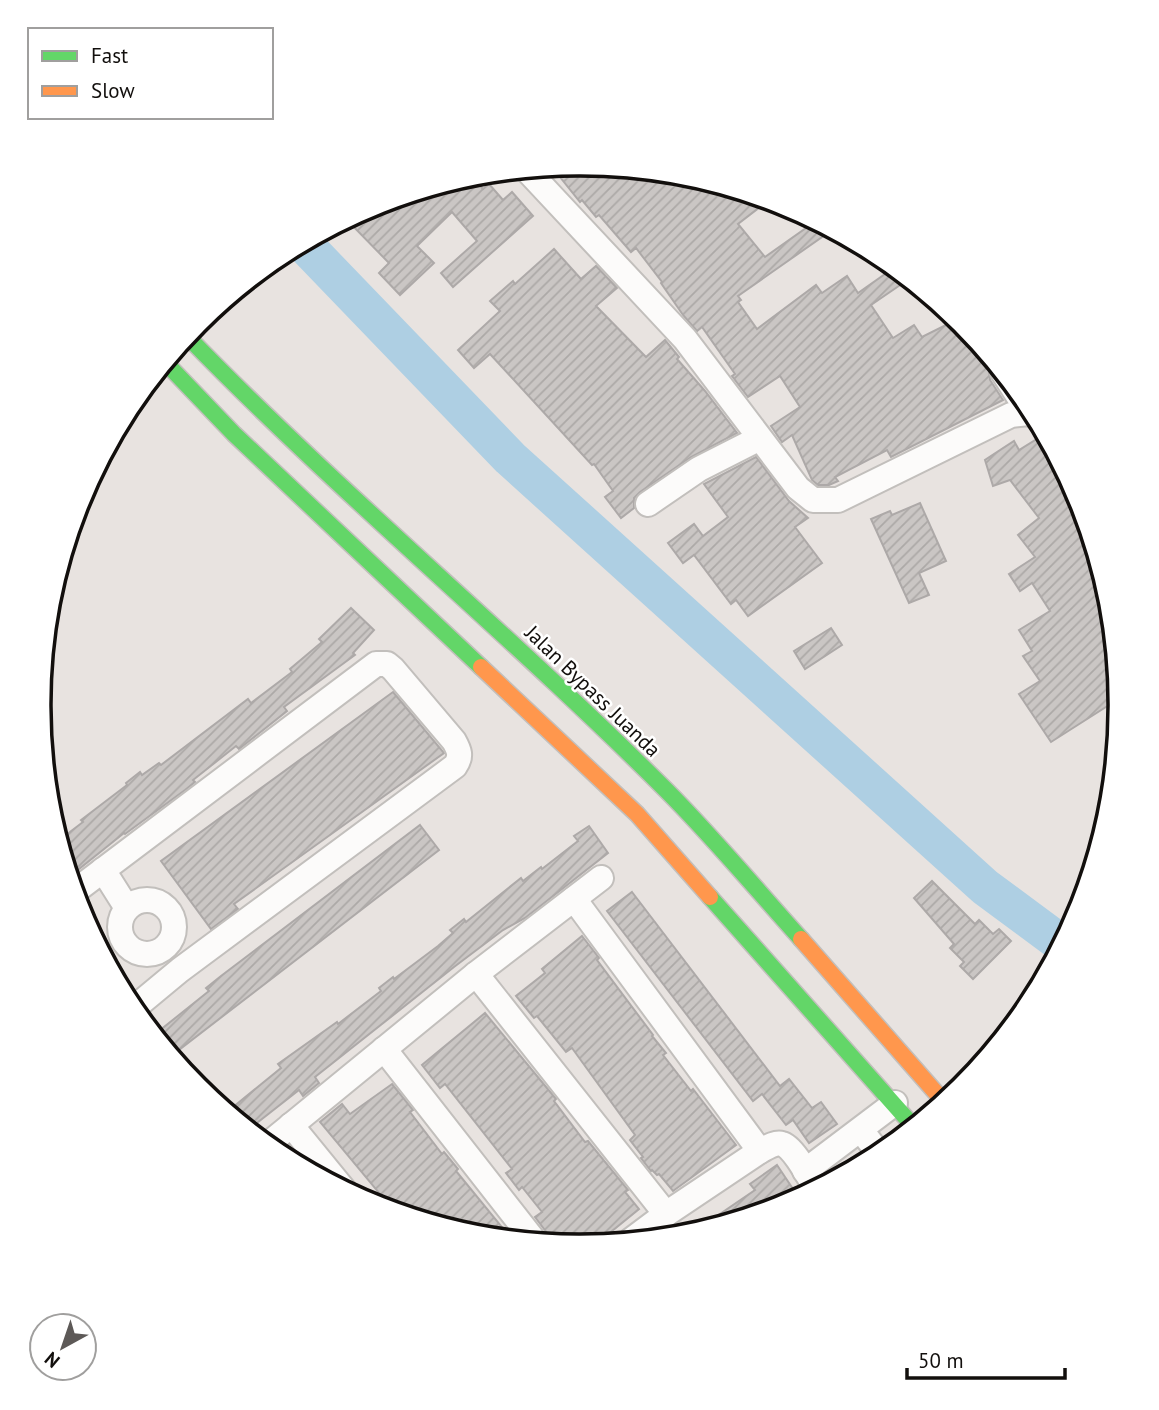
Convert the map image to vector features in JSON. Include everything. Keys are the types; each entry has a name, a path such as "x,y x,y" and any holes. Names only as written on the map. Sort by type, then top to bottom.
{"main road":[{"name":"Jalan Bypass Juanda","path":"194,343 249,400 512,643 667,791 876,1022 937,1094"},
{"path":"172,369 234,434 637,814 908,1119"}],"street":[{"path":"535,178 685,339 758,439 806,496 813,499 838,500 998,421 1011,415 1021,415"},
{"path":"649,504 699,469 758,439"},
{"path":"83,885 376,664 387,664 393,668 454,741 460,752 455,766 142,1001"},
{"path":"103,870 127,908"},
{"path":"276,1138 476,974 601,878"},
{"path":"574,899 760,1151"},
{"path":"147,900 167,909 174,930 171,940 164,948 148,954 136,952 127,945 120,930 121,918 127,908 136,902 147,900"},
{"path":"164,948 180,970"},
{"path":"476,974 666,1214"},
{"path":"384,1049 526,1231"},
{"path":"645,1229 760,1151 781,1143 790,1150 810,1180 861,1130 895,1103"},
{"path":"291,1125 327,1169"},
{"path":"861,1130 873,1145"}],"building":[{"path":"560,177 614,177 683,186 716,194 759,208 738,224 765,257 806,228 823,236 738,296 741,300 738,302 757,329 816,285 822,293 847,276 858,293 885,274 900,285 871,305 893,338 914,325 922,337 946,325 989,371 990,380 1003,400 891,457 887,450 835,477 838,481 829,485 818,485 812,480 792,435 782,442 771,426 800,407 780,376 748,397 702,327 697,331 683,315 636,248 631,252 599,215 596,217 582,200 580,202"},
{"path":"489,184 503,200 512,192 533,216 453,287 441,273 477,241 452,212 417,246 434,263 400,295 379,273 389,263 354,227 410,204 476,186 483,189"},
{"path":"554,249 581,279 596,266 617,288 596,306 646,357 665,340 679,357 677,359 737,433 691,457 640,492 634,498 634,508 621,518 605,497 613,491 594,464 592,465 490,354 474,368 458,350 500,311 490,301 513,281 515,284"},
{"path":"1036,439 1054,471 1080,535 1090,568 1104,636 1108,706 1051,742 1019,694 1040,681 1023,656 1032,651 1019,630 1050,611 1032,583 1020,591 1009,574 1035,557 1018,535 1039,518 1010,480 993,486 985,460 1014,441 1019,450"},
{"path":"756,457 789,501 808,518 795,527 822,563 748,616 736,600 731,604 694,555 683,563 668,543 694,524 703,536 728,517 704,484"},
{"path":"920,503 946,561 919,573 929,595 909,603 871,519 890,511 892,515"},
{"path":"351,608 374,630 353,653 355,655 284,707 287,711 239,749 236,746 193,780 195,782 185,790 78,870 67,834 83,822 81,820 140,772 142,775 159,763 161,765 248,699 251,703 292,672 290,669 322,642 319,639"},
{"path":"831,628 842,645 805,669 794,651"},
{"path":"393,692 444,753 234,904 238,909 211,929 161,861"},
{"path":"420,825 439,850 179,1050 162,1029 209,991 206,988"},
{"path":"589,826 608,853 525,918 503,930 454,967 315,1077 319,1083 303,1096 299,1090 257,1123 235,1106 281,1068 278,1064 381,991 379,988 438,946 453,933 450,930 464,919 466,922 521,878 523,881 541,867 542,869 578,841 574,836"},
{"path":"932,881 975,924 979,920 993,934 999,929 1011,941 973,979 960,966 964,962 950,948 954,944 914,898"},
{"path":"632,892 780,1086 789,1079 812,1108 821,1102 837,1124 809,1143 793,1120 786,1125 762,1094 753,1101 607,911"},
{"path":"582,936 666,1053 663,1055 736,1145 673,1191 641,1158 643,1157 630,1140 635,1135 572,1048 566,1052 537,1016 534,1018 516,996 545,973 542,969"},
{"path":"485,1013 556,1099 554,1101 585,1142 588,1141 628,1190 625,1192 639,1209 609,1233 547,1233 535,1217 542,1212 522,1187 519,1190 506,1173 512,1169 445,1084 440,1088 422,1065"},
{"path":"392,1084 442,1154 444,1152 458,1169 456,1171 503,1228 443,1216 381,1195 320,1122 342,1104 350,1114"},
{"path":"777,1165 793,1189 718,1215 755,1190 750,1184"}],"waterway":[{"path":"310,250 510,458 985,887 1054,938"}],"traffic: fast":[{"path":"194,343 304,451 607,732 718,845 801,939"},
{"path":"172,369 234,434 481,667"},
{"path":"710,897 907,1119"}],"traffic: slow":[{"path":"481,667 637,814 710,897"},
{"path":"801,939 937,1094"}]}
